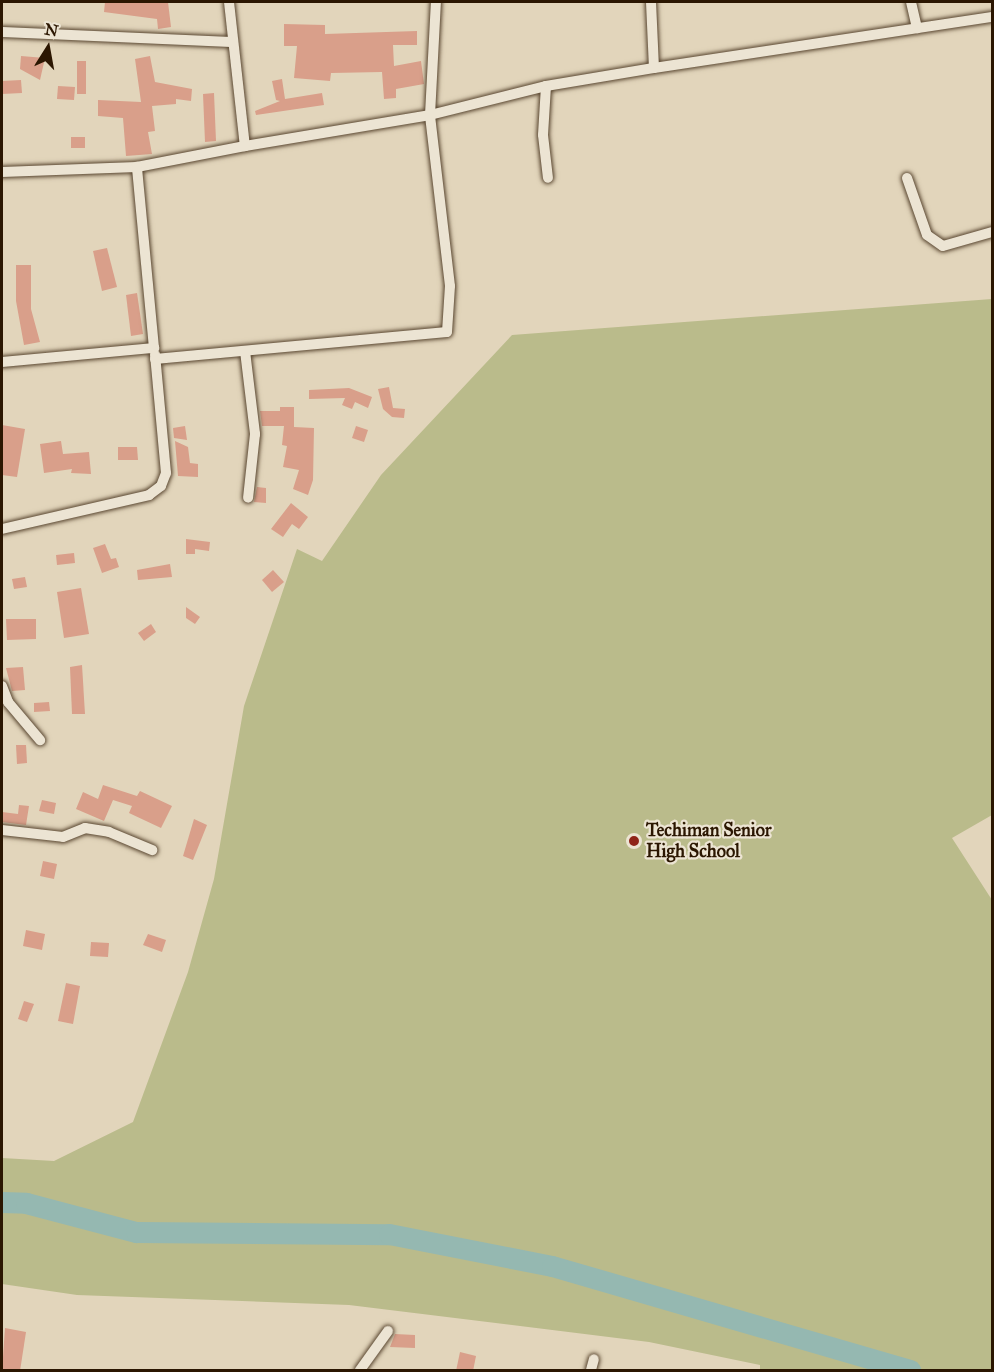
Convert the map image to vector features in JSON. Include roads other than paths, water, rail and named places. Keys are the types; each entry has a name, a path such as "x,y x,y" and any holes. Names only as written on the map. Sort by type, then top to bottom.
{"street":[{"path":"229,2 245,146"},
{"path":"2,362 245,351 447,332 450,286 430,115 436,2"},
{"path":"651,2 654,68"},
{"path":"911,2 917,28"},
{"path":"2,172 137,167 245,146 430,115 546,87 654,68 993,17"},
{"path":"2,32 232,42"},
{"path":"546,87 543,135 548,178"},
{"path":"2,529 149,495 161,486 166,473 137,167"},
{"path":"907,178 927,235 943,246 993,232"},
{"path":"245,351 255,434 248,498"},
{"path":"2,686 12,707 40,740"},
{"path":"2,830 63,837 86,828 109,832 152,850"},
{"path":"360,1371 388,1331"},
{"path":"591,1371 594,1359"}],"waterway":[{"path":"2,1202 26,1203 136,1232 389,1234 552,1266 910,1370"}],"place":[{"name":"Techiman Senior High School","path":"634,841"}]}
